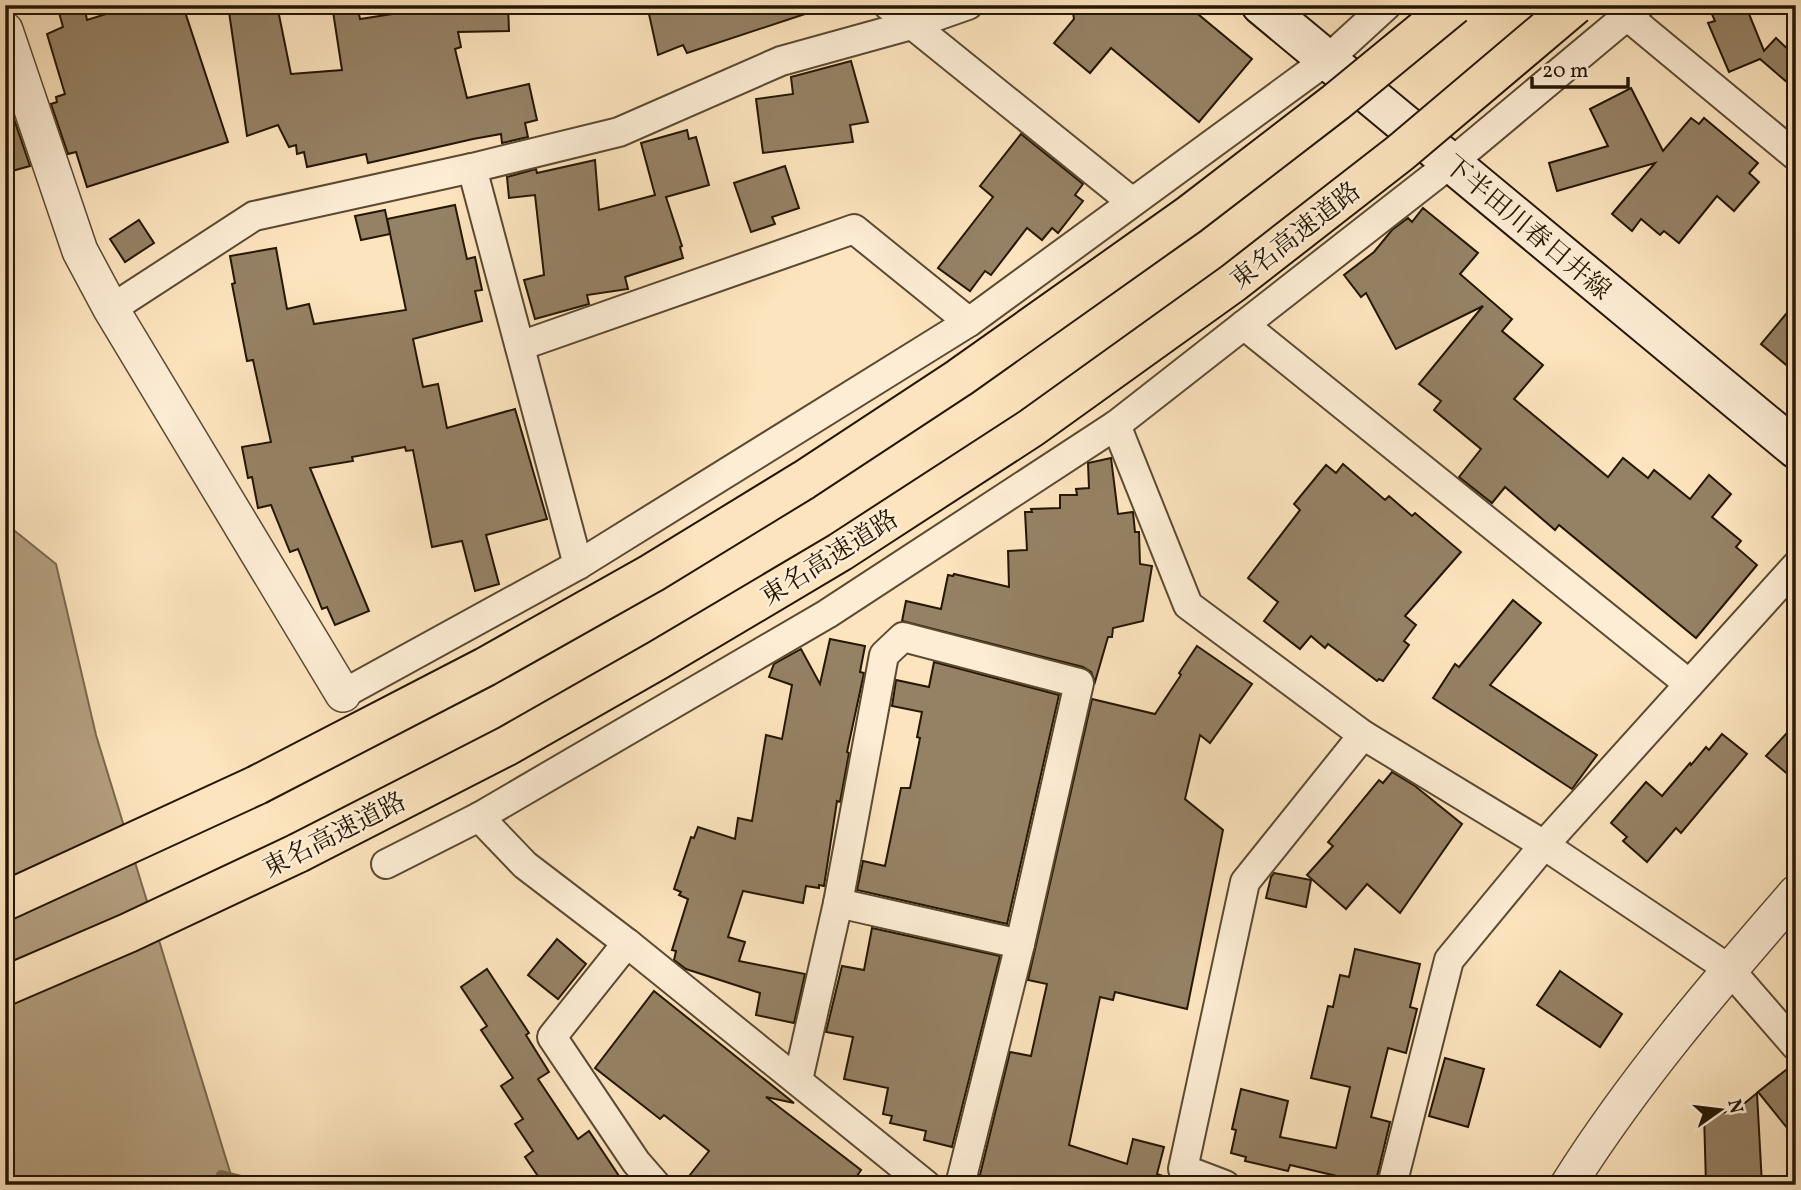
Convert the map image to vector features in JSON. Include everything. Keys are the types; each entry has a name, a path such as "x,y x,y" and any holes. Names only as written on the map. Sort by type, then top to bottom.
{"highway":[{"path":"5,901 257,785 485,667 652,573 804,480 960,378 1189,215 1336,102 1454,5"},
{"name":"東名高速道路","path":"5,986 128,933 298,853 507,746 840,552 1031,428 1233,283 1400,153 1575,5"}],"main road":[{"name":"下半田川春日井線","path":"1261,5 1796,449"}],"street":[{"path":"888,5 1132,202"},
{"path":"111,309 254,216 472,168 619,132 781,61 911,25 968,5"},
{"path":"5,30 80,251 111,309 343,694 578,565 969,322 1327,60 1387,5"},
{"path":"386,864 479,817 827,614 1116,425 1451,163 1633,11 1796,156"},
{"path":"472,168 578,565"},
{"path":"520,346 853,229 969,322"},
{"path":"1244,325 1689,684"},
{"path":"1116,425 1188,605 1363,735 1544,845 1729,969 1796,1046"},
{"path":"1392,1185 1450,960 1544,845 1796,566"},
{"path":"798,1080 838,903 884,655 903,637 1079,683 1020,944 960,1185"},
{"path":"1225,1185 1183,1169 1245,882 1363,735"},
{"path":"479,817 525,865 627,943 926,1185"},
{"path":"1568,1185 1604,1128 1729,969 1796,893"},
{"path":"838,903 1020,944"},
{"path":"627,943 552,1037 636,1162 656,1185"}],"shaded area":[{"path":"5,523 56,564 96,735 234,1185 5,1185"}],"building":[{"path":"57,5 84,5 87,20 135,5 180,5 183,13 185,12 228,142 87,187 76,152 68,154 51,104 57,102 56,97 65,94 47,34 63,27"},
{"path":"228,5 277,5 291,74 342,70 332,5 357,5 360,19 412,11 411,5 508,5 509,31 458,32 461,47 455,49 467,98 529,84 537,120 525,123 528,137 502,143 501,134 368,163 366,154 307,167 304,152 297,154 296,145 289,147 278,125 247,136"},
{"path":"647,5 816,5 817,10 687,53 683,45 658,55"},
{"path":"1072,5 1187,5 1252,59 1199,122 1111,48 1090,73 1054,43 1074,19"},
{"path":"1708,5 1741,5 1743,11 1747,9 1764,51 1776,38 1796,57 1796,90 1760,59 1729,72 1708,23 1715,21"},
{"path":"851,61 868,122 850,125 853,142 763,153 756,99 793,94 791,77"},
{"path":"1631,88 1663,151 1691,118 1699,124 1704,118 1758,163 1749,173 1759,182 1734,211 1717,196 1679,243 1664,231 1660,235 1641,219 1632,231 1612,214 1655,163 1557,191 1549,163 1608,146 1590,109"},
{"path":"13,116 30,166 5,173 5,118"},
{"path":"687,130 689,139 696,137 709,185 666,197 682,246 683,258 625,277 628,289 587,295 589,304 535,319 524,280 544,275 535,195 509,198 507,177 536,169 537,173 595,160 599,210 655,195 641,143"},
{"path":"1021,134 1083,184 1075,195 1083,201 1058,233 1052,228 1042,240 1027,228 991,275 985,271 970,291 938,268 993,197 980,186"},
{"path":"785,166 799,208 772,217 775,224 751,232 734,183"},
{"path":"455,205 467,259 475,257 482,290 475,291 482,321 413,339 423,387 438,384 447,428 515,409 547,519 486,535 499,584 475,591 462,541 432,547 413,450 406,451 405,447 352,457 353,461 310,468 369,611 335,625 327,607 322,609 298,549 290,552 271,505 258,508 252,477 248,478 242,447 271,442 253,360 247,361 232,284 235,283 230,256 276,248 287,309 309,304 314,324 406,310 387,219"},
{"path":"1423,208 1478,253 1460,274 1512,319 1502,331 1543,365 1514,399 1608,477 1623,458 1648,478 1654,470 1690,499 1709,475 1731,494 1712,517 1741,541 1736,547 1757,565 1696,638 1559,525 1555,530 1505,487 1492,503 1459,477 1481,449 1434,410 1441,401 1419,384 1483,306 1396,349 1366,293 1361,297 1344,275 1374,252 1392,230 1408,218 1412,222"},
{"path":"385,210 390,234 361,240 355,216"},
{"path":"139,220 154,243 125,262 110,239"},
{"path":"1796,302 1796,373 1761,344"},
{"path":"1111,458 1118,514 1133,512 1135,532 1139,532 1140,564 1152,566 1143,621 1113,628 1095,682 1091,672 1083,667 902,621 906,601 941,609 948,575 954,574 1009,587 1008,551 1027,550 1025,512 1032,512 1031,509 1060,508 1060,495 1077,495 1076,489 1089,488 1088,463"},
{"path":"1343,464 1385,500 1389,496 1412,516 1415,513 1461,552 1405,616 1416,625 1404,641 1409,645 1383,681 1377,681 1328,644 1325,648 1311,636 1300,649 1264,621 1278,602 1248,578 1300,510 1294,504 1326,465 1336,473"},
{"path":"1513,600 1541,623 1490,685 1597,755 1572,789 1433,698 1455,664 1459,667"},
{"path":"830,639 865,646 860,672 864,673 847,752 849,753 840,802 837,801 824,886 806,886 803,903 743,891 728,937 745,942 739,961 805,974 794,1023 756,1015 760,993 686,969 674,960 676,951 672,950 688,899 674,889 691,837 694,838 698,827 735,839 738,818 752,821 766,735 782,739 792,685 769,677 774,664 801,649 820,684"},
{"path":"1197,646 1252,684 1210,743 1200,735 1185,799 1223,830 1187,1009 1115,992 1113,1000 1100,997 1069,1145 1127,1164 1133,1139 1164,1147 1157,1174 1169,1178 1174,1185 980,1185 979,1179 1010,1052 1031,1056 1047,984 1028,980 1092,699 1155,714"},
{"path":"934,662 1059,695 1007,924 857,890 863,861 885,866 901,788 910,788 920,738 917,737 922,712 892,706 896,680 929,687"},
{"path":"1796,723 1796,781 1766,756"},
{"path":"1722,734 1747,754 1681,833 1676,828 1647,862 1623,841 1627,837 1611,823 1646,782 1662,796 1690,763 1691,765 1706,747 1709,750"},
{"path":"1392,772 1415,786 1462,824 1400,913 1367,884 1346,909 1307,875 1333,846 1328,842 1379,780 1383,783"},
{"path":"1274,873 1311,880 1306,907 1266,898"},
{"path":"872,928 1000,956 952,1147 924,1140 926,1131 890,1123 892,1116 883,1114 888,1088 844,1079 853,1037 826,1032 842,966 864,970"},
{"path":"557,939 586,964 558,999 528,975"},
{"path":"1355,949 1420,964 1410,1007 1417,1009 1406,1053 1388,1048 1371,1117 1390,1122 1375,1185 1290,1165 1288,1171 1245,1161 1246,1157 1231,1153 1236,1130 1232,1129 1241,1089 1288,1101 1280,1137 1336,1148 1350,1087 1311,1078 1328,1006 1333,1007 1340,975 1349,977"},
{"path":"487,969 529,1033 526,1035 549,1072 538,1079 578,1139 589,1131 625,1185 544,1185 525,1157 533,1151 515,1124 523,1119 501,1086 513,1078 481,1030 487,1026 461,987"},
{"path":"1560,971 1622,1014 1600,1047 1537,1005"},
{"path":"654,991 794,1103 766,1097 861,1170 851,1185 682,1185 709,1151 664,1115 660,1119 595,1068"},
{"path":"1445,1058 1484,1069 1468,1127 1429,1116"},
{"path":"1796,1062 1796,1139 1758,1092"},
{"path":"1757,1093 1762,1185 1706,1185 1704,1113 1734,1112"}],"waterway":[{"path":"221,1175 261,1185"}]}
